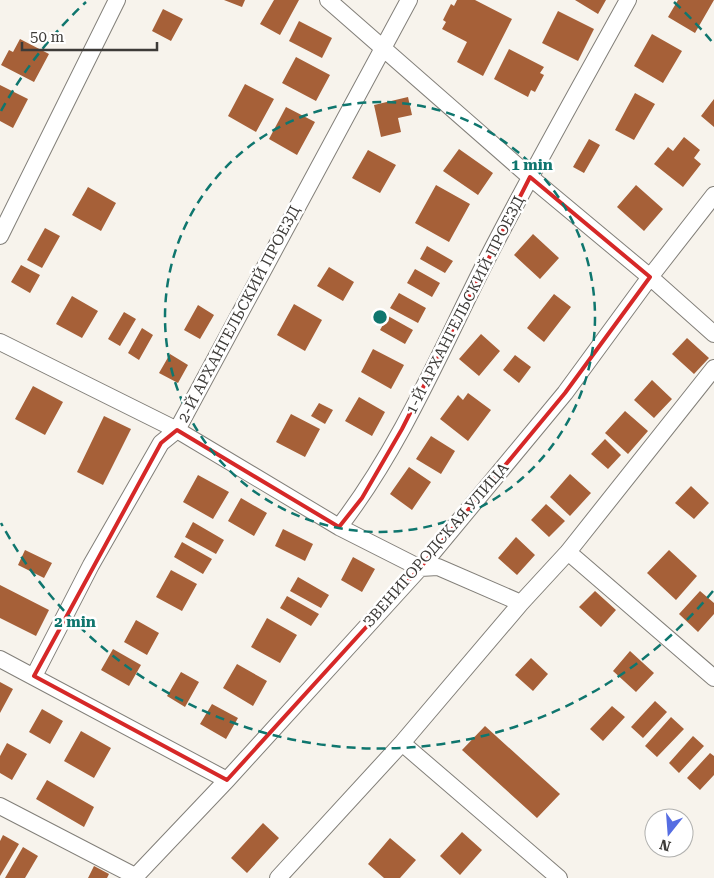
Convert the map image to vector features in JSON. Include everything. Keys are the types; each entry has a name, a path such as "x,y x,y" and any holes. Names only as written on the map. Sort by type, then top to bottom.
{"street":[{"path":"0,236 117,0"},
{"path":"328,0 530,177 650,277 714,334"},
{"name":"2-Й АРХАНГЕЛЬСКИЙ ПРОЕЗД","path":"34,676 91,565 161,442 177,430 409,0"},
{"name":"1-Й АРХАНГЕЛЬСКИЙ ПРОЕЗД","path":"339,526 362,498 402,429 530,177 628,0"},
{"name":"ЗВЕНИГОРОДСКАЯ УЛИЦА","path":"134,877 227,780 420,568 565,393 650,277 714,195"},
{"path":"0,342 177,430 339,526 420,568 438,567 521,603"},
{"path":"278,878 402,743 521,603 568,552 714,368"},
{"path":"568,552 714,678"},
{"path":"0,659 227,780"},
{"path":"402,743 558,878"},
{"path":"0,806 134,877"}],"highlighted area":[{"path":"530,177 650,277 565,393 420,568 227,780 34,676 161,443 177,430 339,527 362,498 402,429"}],"building":[{"path":"224,0 245,0 242,7"},
{"path":"274,0 299,0 280,35 260,24"},
{"path":"457,0 475,0 512,19 483,76 457,62 467,42 442,29 446,22 443,20 451,4 454,6"},
{"path":"575,0 606,0 598,14"},
{"path":"678,0 714,0 695,33 668,17"},
{"path":"163,9 183,19 171,41 152,31"},
{"path":"558,11 594,29 578,61 542,43"},
{"path":"299,21 332,38 322,58 289,41"},
{"path":"652,34 682,51 663,83 634,66"},
{"path":"20,39 49,54 34,82 1,65 9,50 13,52"},
{"path":"509,49 544,67 540,73 544,75 535,92 531,90 528,97 494,79"},
{"path":"296,57 330,75 316,101 282,83"},
{"path":"245,84 274,99 256,132 228,116"},
{"path":"0,85 28,99 13,128 0,121"},
{"path":"635,93 655,104 634,140 615,130"},
{"path":"408,97 412,115 398,118 401,132 381,137 374,105"},
{"path":"714,99 714,127 701,116"},
{"path":"286,107 315,122 297,155 269,139"},
{"path":"684,137 700,150 694,158 701,164 683,187 654,164 668,147 673,151"},
{"path":"589,139 600,145 584,173 573,167"},
{"path":"459,149 493,173 478,195 443,171"},
{"path":"368,150 396,165 380,193 352,178"},
{"path":"436,185 470,204 449,242 415,223"},
{"path":"636,185 663,209 644,231 617,207"},
{"path":"88,187 116,203 101,231 72,215"},
{"path":"45,228 60,236 42,268 27,260"},
{"path":"533,234 559,258 540,279 514,255"},
{"path":"427,246 453,261 445,273 420,259"},
{"path":"21,265 40,275 30,293 11,282"},
{"path":"329,267 354,282 343,301 317,286"},
{"path":"415,269 440,283 432,297 407,283"},
{"path":"399,293 426,308 418,323 390,308"},
{"path":"554,294 571,307 544,342 527,328"},
{"path":"72,296 98,311 82,338 56,324"},
{"path":"294,304 322,320 305,351 277,335"},
{"path":"198,305 214,315 200,339 184,330"},
{"path":"124,312 136,319 120,346 108,339"},
{"path":"388,316 413,330 405,344 380,330"},
{"path":"142,328 153,335 139,360 128,353"},
{"path":"481,334 500,351 479,376 459,359"},
{"path":"687,338 709,358 694,374 672,354"},
{"path":"373,349 404,365 391,389 361,372"},
{"path":"170,354 188,365 178,383 159,373"},
{"path":"515,355 531,367 519,383 503,370"},
{"path":"652,380 672,399 654,418 634,400"},
{"path":"33,386 63,402 45,435 15,419"},
{"path":"468,393 491,410 468,441 440,419 458,395 463,400"},
{"path":"359,397 385,412 372,436 345,421"},
{"path":"319,403 333,410 325,424 311,416"},
{"path":"625,411 648,431 628,454 605,433"},
{"path":"291,414 320,429 305,457 276,442"},
{"path":"104,416 131,429 103,485 77,472"},
{"path":"431,436 455,451 441,474 416,459"},
{"path":"605,439 621,455 608,469 591,454"},
{"path":"409,467 431,482 412,510 390,494"},
{"path":"570,474 591,493 570,516 550,497"},
{"path":"198,475 229,492 213,519 183,502"},
{"path":"691,486 709,503 694,519 675,503"},
{"path":"241,498 267,513 254,536 228,521"},
{"path":"546,504 565,521 549,537 531,520"},
{"path":"193,522 224,540 216,554 185,537"},
{"path":"283,529 313,544 305,561 275,546"},
{"path":"516,537 535,555 517,575 498,558"},
{"path":"182,542 212,559 203,574 174,557"},
{"path":"25,550 52,563 44,578 18,565"},
{"path":"669,550 697,576 676,600 647,573"},
{"path":"353,557 375,569 362,592 341,580"},
{"path":"171,570 197,584 182,611 156,597"},
{"path":"298,577 329,595 321,608 290,591"},
{"path":"0,585 49,610 36,636 0,618"},
{"path":"595,591 616,610 601,627 579,607"},
{"path":"700,591 714,603 714,614 698,632 679,614"},
{"path":"287,596 319,614 311,626 280,608"},
{"path":"267,618 297,635 280,663 251,647"},
{"path":"136,620 159,633 147,655 124,642"},
{"path":"113,649 141,665 129,686 101,670"},
{"path":"630,651 654,673 636,692 613,671"},
{"path":"531,658 548,674 533,691 515,675"},
{"path":"237,664 267,681 253,706 223,688"},
{"path":"181,672 199,682 185,707 167,696"},
{"path":"0,682 13,689 0,713"},
{"path":"655,701 667,712 643,738 631,727"},
{"path":"212,704 238,718 226,739 200,724"},
{"path":"612,706 625,717 603,741 590,729"},
{"path":"42,709 63,721 50,744 29,732"},
{"path":"671,717 684,729 657,757 645,746"},
{"path":"485,726 560,794 537,818 462,750"},
{"path":"81,731 111,748 94,778 64,761"},
{"path":"693,736 704,746 679,773 669,763"},
{"path":"7,743 27,754 12,780 0,773 0,756"},
{"path":"710,753 714,756 714,775 700,790 687,778"},
{"path":"47,780 94,807 84,827 36,799"},
{"path":"263,823 279,838 247,873 231,858"},
{"path":"462,832 482,850 460,875 440,856"},
{"path":"3,835 19,844 0,876 0,841"},
{"path":"390,838 416,860 400,878 384,878 368,864"},
{"path":"23,847 38,856 25,878 5,878"},
{"path":"94,866 109,874 107,878 88,878"}]}
